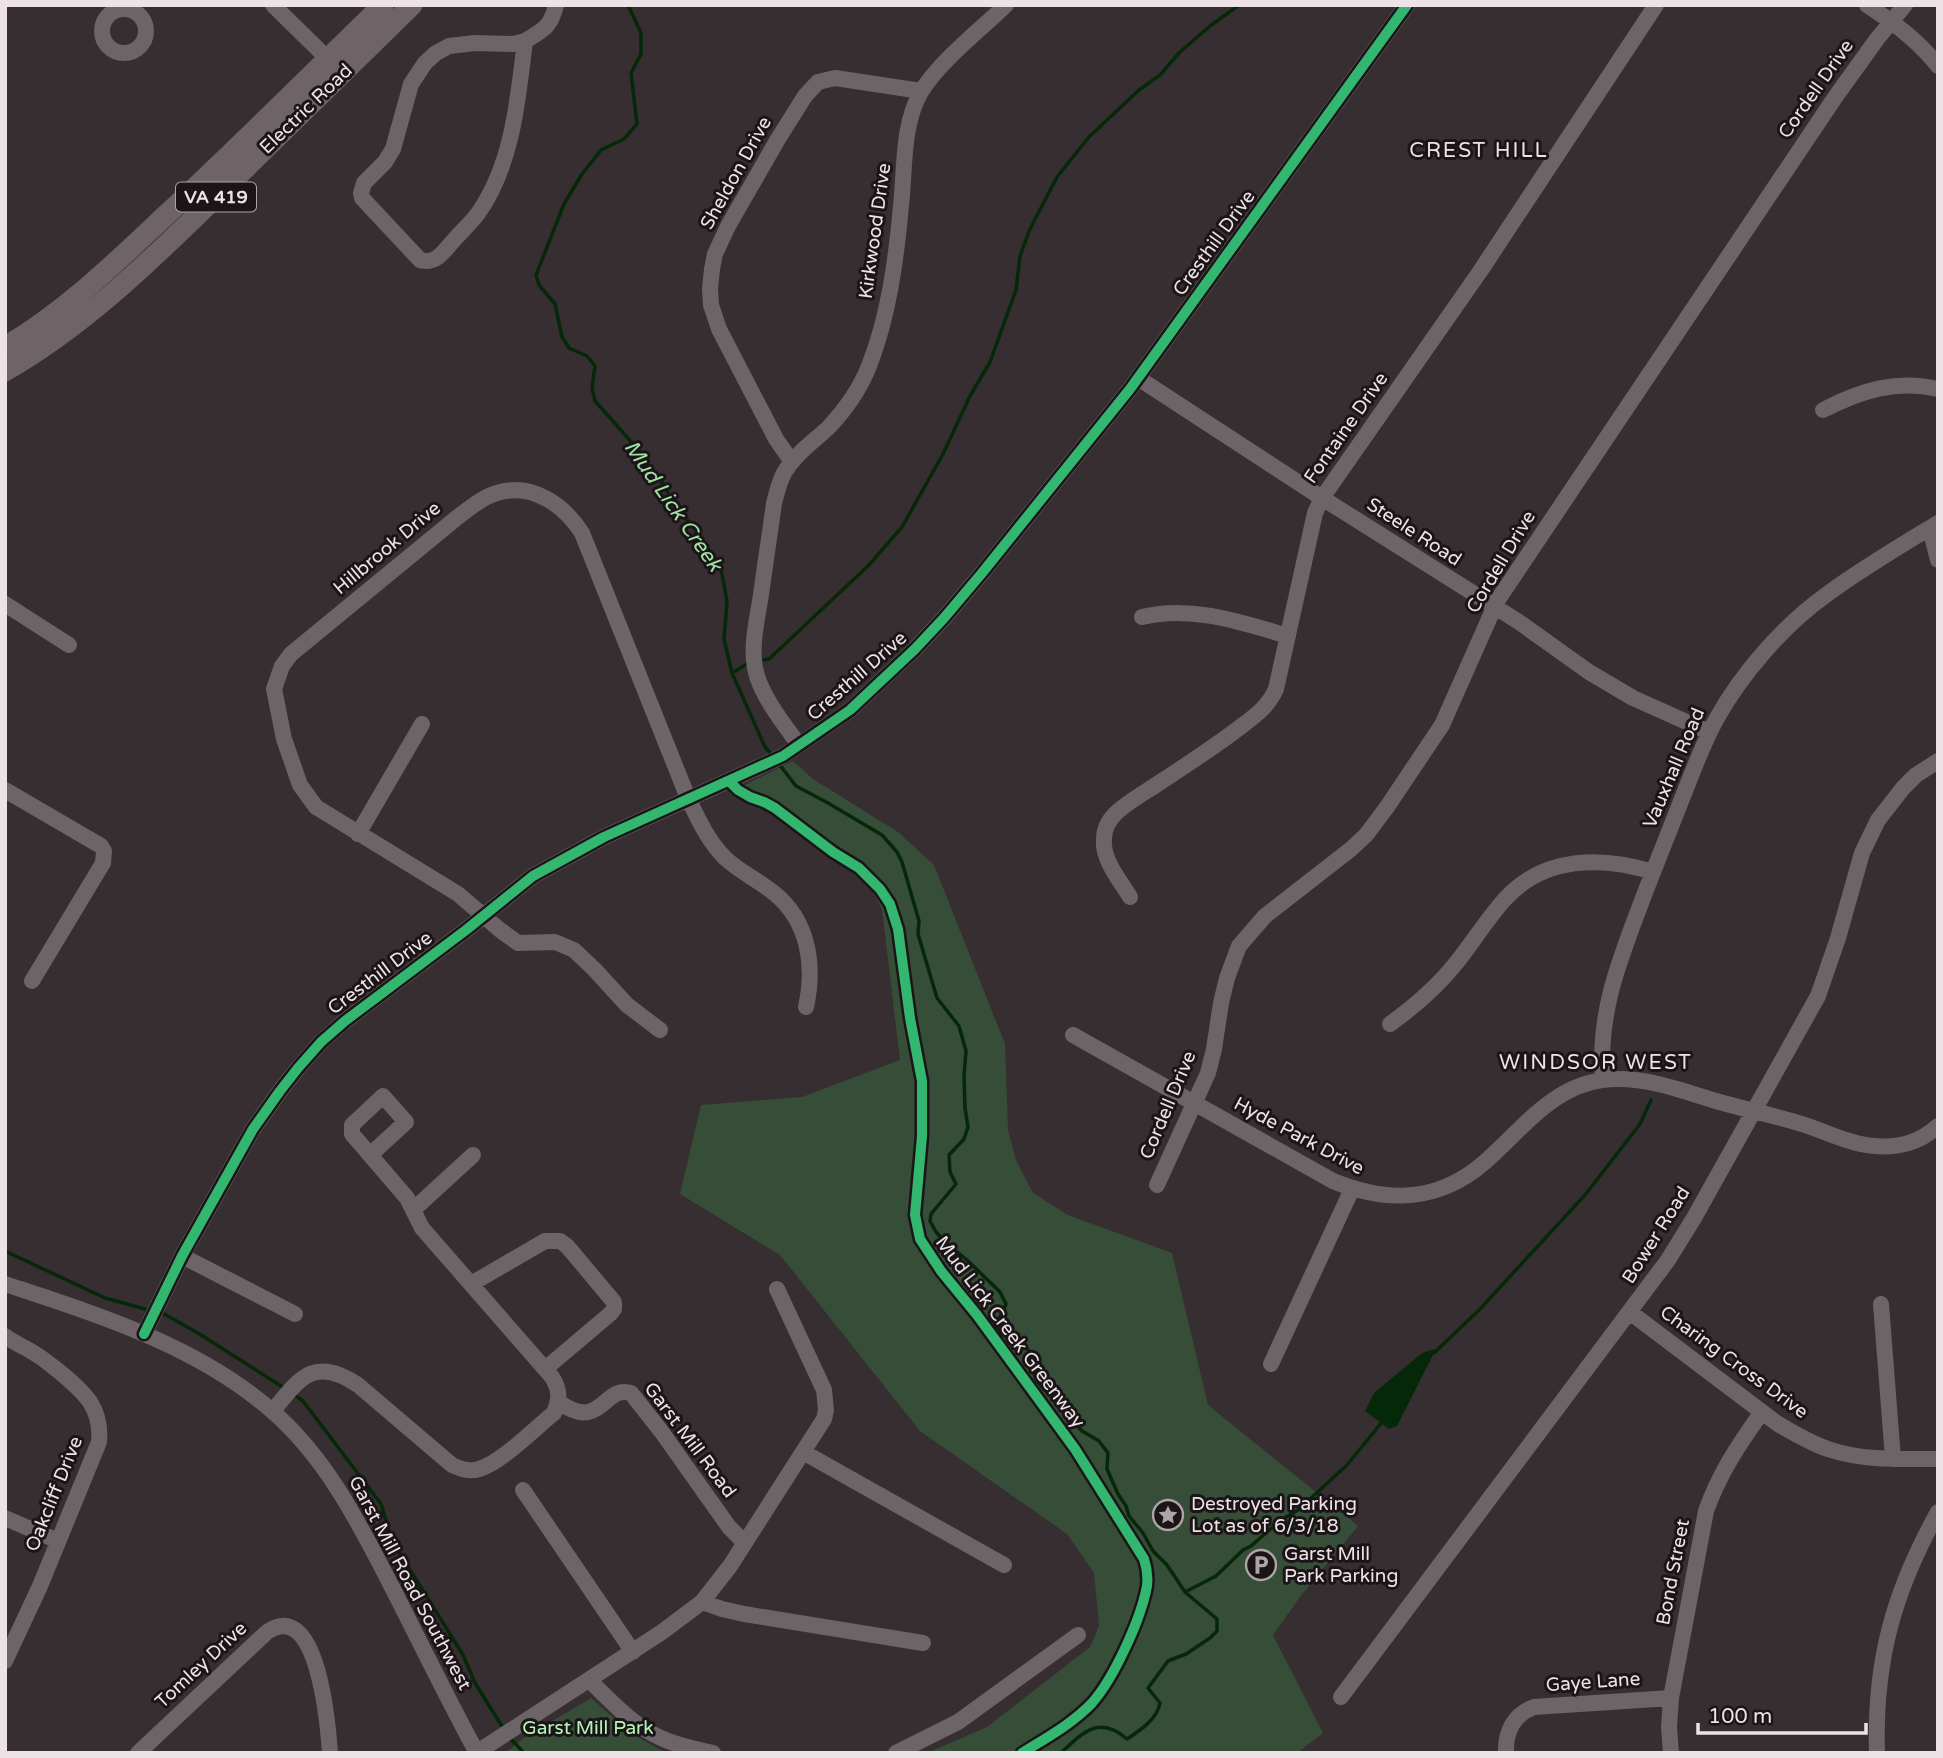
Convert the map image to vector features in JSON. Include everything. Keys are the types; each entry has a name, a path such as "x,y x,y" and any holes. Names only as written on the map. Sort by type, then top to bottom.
{"main road":[{"name":"Electric Road","path":"5,347 102,276 383,5"},
{"name":"Electric Road","path":"5,371 52,342 118,290 412,5"}],"street":[{"path":"139,14 155,5"},
{"path":"273,5 328,59"},
{"path":"545,5 533,35 525,41 519,93 504,159 494,186 479,212 445,250 435,260 420,260 362,198 361,193 364,183 385,162 393,149 411,84 425,63 449,46 475,43 513,44 525,41 546,28 556,5"},
{"name":"Kirkwood Drive","path":"799,745 761,686 754,659 755,631 774,503 783,474 849,402 869,365 892,288 907,140 914,105 935,72 1006,5"},
{"name":"Cresthill Drive","path":"144,1334 182,1256 253,1129 280,1091 321,1042 533,876 604,837 775,759 799,745 850,710 915,649 944,618 1138,378 1407,5"},
{"name":"Fontaine Drive","path":"1130,897 1109,862 1104,848 1108,822 1134,800 1264,709 1276,689 1315,513 1322,498 1466,293 1656,5"},
{"path":"1867,5 1891,21 1938,66"},
{"name":"Cordell Drive","path":"1157,1185 1208,1073 1227,978 1239,946 1265,916 1366,835 1387,807 1442,725 1494,607 1752,219 1836,96 1905,5"},
{"path":"124,8 139,14 146,29 145,38 138,48 124,53 110,48 102,34 107,9 124,8"},
{"name":"Sheldon Drive","path":"792,462 754,400 715,320 710,289 715,254 778,139 813,85 835,78 921,91"},
{"name":"Steele Road","path":"1138,378 1519,622 1589,672 1633,698 1709,732"},
{"path":"1823,411 1853,396 1888,386 1922,385 1938,389"},
{"name":"Hillbrook Drive","path":"660,1030 627,1005 574,950 555,942 518,943 458,894 316,807 300,785 284,739 274,689 276,677 290,654 458,516 502,492 515,490 539,495 554,502 566,512 582,533 700,823 724,857 776,895 789,908 798,923 809,955 810,981 806,1007"},
{"path":"1934,525 1938,560"},
{"name":"Vauxhall Road","path":"1603,1080 1602,1048 1609,996 1653,872 1709,732 1748,673 1797,620 1825,595 1934,525"},
{"path":"5,604 69,645"},
{"path":"1142,617 1173,612 1197,613 1288,636"},
{"path":"358,834 422,724"},
{"name":"Bower Road","path":"1341,1697 1631,1312 1681,1239 1818,996 1867,840 1878,820 1903,788 1916,775 1938,761"},
{"path":"5,790 101,846 105,858 32,981"},
{"path":"1390,1024 1437,985 1507,897 1529,879 1558,865 1573,862 1633,865 1653,872"},
{"name":"Hyde Park Drive","path":"1073,1035 1333,1181 1375,1195 1409,1196 1431,1192 1451,1184 1486,1162 1553,1099 1603,1080 1641,1081 1664,1085 1875,1146 1909,1144 1938,1126"},
{"path":"413,1210 473,1154"},
{"path":"273,1411 295,1383 304,1377 314,1372 334,1372 358,1385 452,1465 470,1471 478,1470 499,1459 554,1413 559,1402 558,1386 545,1369 422,1228 401,1191 370,1156"},
{"path":"1271,1364 1352,1189"},
{"path":"471,1284 545,1241 560,1241 567,1247 614,1302 614,1309 545,1369"},
{"path":"182,1256 295,1314"},
{"name":"Garst Mill Road Southwest","path":"5,1284 94,1314 187,1354 223,1374 273,1411 296,1433 316,1457 364,1532 477,1753"},
{"path":"477,1753 662,1633 702,1602 719,1581 803,1452 824,1419 826,1399 777,1289"},
{"path":"1881,1304 1893,1459"},
{"name":"Charing Cross Drive","path":"1631,1312 1762,1412 1804,1439 1826,1449 1859,1457 1938,1459"},
{"name":"Oakcliff Drive","path":"5,1336 44,1359 82,1390 92,1403 100,1430 99,1442 40,1586 5,1661"},
{"name":"Garst Mill Road","path":"559,1402 576,1412 588,1412 601,1407 619,1391 631,1392 729,1527 744,1542"},
{"name":"Bond Street","path":"1671,1753 1671,1698 1706,1511 1722,1472 1762,1412"},
{"path":"803,1452 1004,1565"},
{"path":"523,1490 633,1652"},
{"path":"1877,1753 1877,1703 1885,1642 1904,1581 1921,1541 1938,1511"},
{"path":"5,1518 58,1541"},
{"path":"702,1602 744,1614 923,1643"},
{"name":"Tomley Drive","path":"138,1753 267,1632 285,1625 300,1634 318,1671 324,1693 330,1753"},
{"path":"896,1753 958,1722 1077,1635"},
{"path":"589,1680 618,1708 650,1733 675,1744 713,1753"},
{"name":"Gaye Lane","path":"1506,1753 1512,1723 1525,1710 1534,1707 1671,1698"}],"green space":[{"path":"793,761 813,779 898,832 934,865 1005,1044 1008,1130 1016,1160 1033,1193 1068,1215 1172,1253 1208,1405 1358,1526 1273,1635 1323,1733 1297,1753 927,1753 987,1727 1090,1647 1099,1626 1094,1573 1067,1534 920,1431 780,1255 680,1194 701,1105 802,1097 900,1060 882,909 872,890 858,875 769,811 729,793"},
{"name":"Garst Mill Park","path":"591,1698 632,1734 666,1753 505,1753 524,1738"}],"shaded area":[{"path":"1434,1349 1397,1426 1389,1429 1365,1411 1374,1393 1422,1353"}],"waterway":[{"name":"Mud Lick Creek","path":"628,5 641,33 641,54 631,73 637,124 624,139 601,150 582,174 564,204 536,275 539,285 555,304 562,337 569,348 587,356 595,366 592,388 595,401 641,453 647,466 666,487 670,499 698,533 721,569 727,601 724,639 732,673 765,747 772,755"},
{"path":"764,660 769,659 868,566 902,527 990,362 1016,290 1020,256 1030,229 1057,177 1089,137 1139,90 1160,75 1180,52 1239,5"},
{"path":"732,673 747,664"},
{"name":"Mud Lick Creek","path":"779,764 796,786 882,835 897,852 919,921 918,934 937,998 959,1026 966,1051 964,1076 968,1127 964,1139 949,1155 950,1172 956,1184 931,1214 930,1221 946,1243 1000,1292 1006,1304 997,1328 1022,1342 1032,1355 1031,1367 1037,1381 1082,1431 1099,1441 1108,1453 1107,1469 1129,1516 1185,1592 1217,1619 1217,1631 1186,1654 1168,1661 1148,1688 1160,1703 1156,1714 1143,1728 1127,1739 1108,1728 1092,1729 1061,1753"},
{"path":"1434,1353 1479,1310 1585,1195 1640,1124 1651,1100"},
{"path":"5,1251 105,1298 145,1309"},
{"path":"164,1314 281,1386"},
{"path":"296,1396 303,1401 381,1504 392,1541 463,1655 475,1683 503,1728"},
{"path":"1185,1592 1216,1576 1243,1550 1298,1510 1347,1465 1383,1421"},
{"path":"509,1737 524,1753"}],"cycle path":[{"path":"144,1334 182,1256 253,1129 280,1091 321,1042 533,876 604,837 783,756 850,710 915,649 982,573 1130,389 1407,5"},
{"name":"Mud Lick Creek Greenway","path":"729,781 738,790 775,808 859,868 880,889 890,904 898,929 922,1081 922,1136 915,1215 920,1239 941,1271 977,1315 1075,1449 1145,1562 1147,1586 1139,1615 1126,1647 1100,1692 1076,1718 1022,1753"}],"place":[{"name":"Destroyed Parking Lot as of 6/3/18","path":"1168,1515"},
{"name":"Garst Mill Park Parking","path":"1261,1565"}],"district":[{"name":"CREST HILL","path":"1479,150"},
{"name":"WINDSOR WEST","path":"1596,1062"}]}
